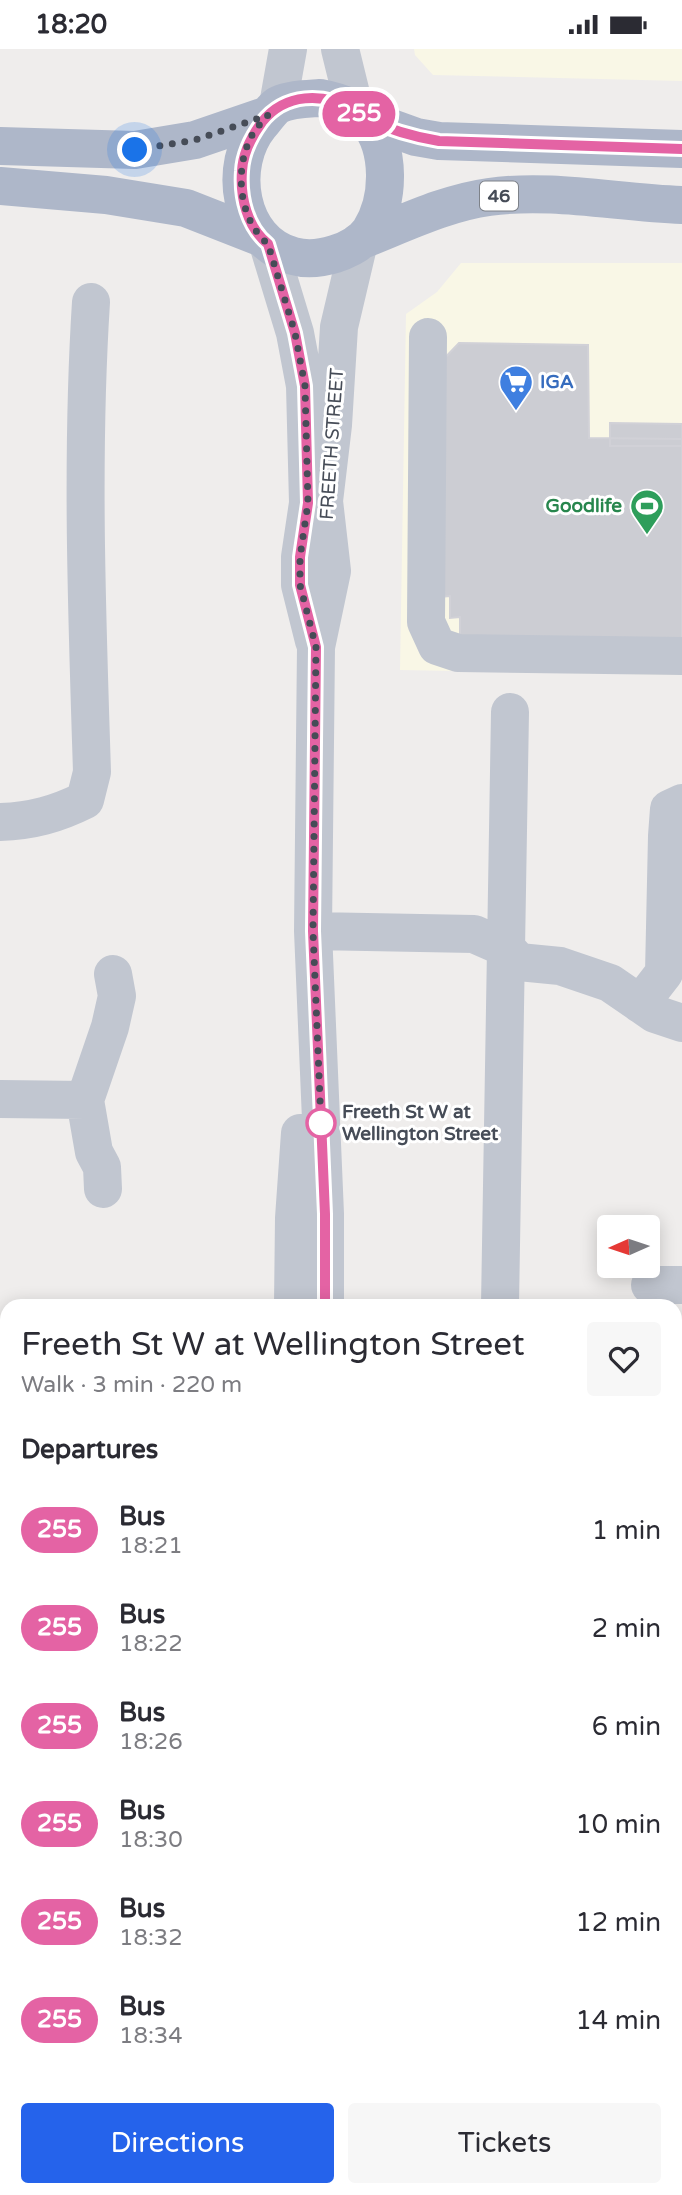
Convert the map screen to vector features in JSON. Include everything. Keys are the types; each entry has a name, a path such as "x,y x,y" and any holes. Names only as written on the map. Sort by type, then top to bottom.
{"main road":[{"path":"0,146 135,150 195,140 295,100 320,98 333,101 416,137 439,141 682,149"},
{"path":"264,241 245,207 242,171 251,136 273,110"},
{"path":"360,114 374,130 383,154 385,169 379,209 371,230 360,241"},
{"name":"46","path":"0,186 106,195 186,208 293,256 314,258 337,253 360,241 455,204 490,197 538,194 682,205"}],"street":[{"path":"273,110 288,49"},
{"path":"340,49 360,114"},
{"name":"FREETH STREET","path":"264,241 295,333 305,386 308,503 300,557 300,585 316,647"},
{"name":"FREETH STREET","path":"324,1299 325,1214 313,931 316,647 332,571 324,501 333,425 339,327 352,263 360,241"},
{"path":"0,822 27,821 58,813 85,800 92,772 86,576 85,394 91,302"},
{"path":"428,337 426,622 437,646 458,653 682,656"},
{"path":"500,1299 510,712"},
{"path":"640,1004 664,973 669,809 682,803"},
{"path":"313,931 474,934 506,948 519,962 560,966 610,983 655,1014 682,1023"},
{"name":"FREETH STREET","path":"293,1299 294,1218 313,931"},
{"path":"103,1189 102,1167 94,1152 85,1100 113,1017 117,996 113,974"},
{"path":"0,1099 85,1100"}],"shaded area":[{"path":"414,49 682,49 682,81 433,75 415,55"},
{"path":"461,263 682,263 682,675 400,670 406,314 437,292"}],"building":[{"path":"459,343 588,345 589,438 682,439 682,641 460,639 460,617 450,618 450,596 440,597 438,365"},
{"path":"610,423 682,424 682,446 610,446"}],"bus line":[{"name":"255","path":"325,1299 325,1214 313,931 316,647 300,585 300,557 308,503 305,386 295,333 268,244 252,224 242,194 242,171 251,136 278,106 295,100 320,98 355,110 366,119 416,137 439,141 682,149"}],"place":[{"name":"IGA","path":"516,412"},
{"name":"Goodlife","path":"647,536"},
{"name":"Freeth St W at Wellington Street","path":"321,1123"}],"route":[{"path":"135,150 195,140 268,115 251,136 242,171 242,194 252,224 268,244 295,333 305,386 308,503 300,557 300,585 316,647 313,931 321,1123"}]}
